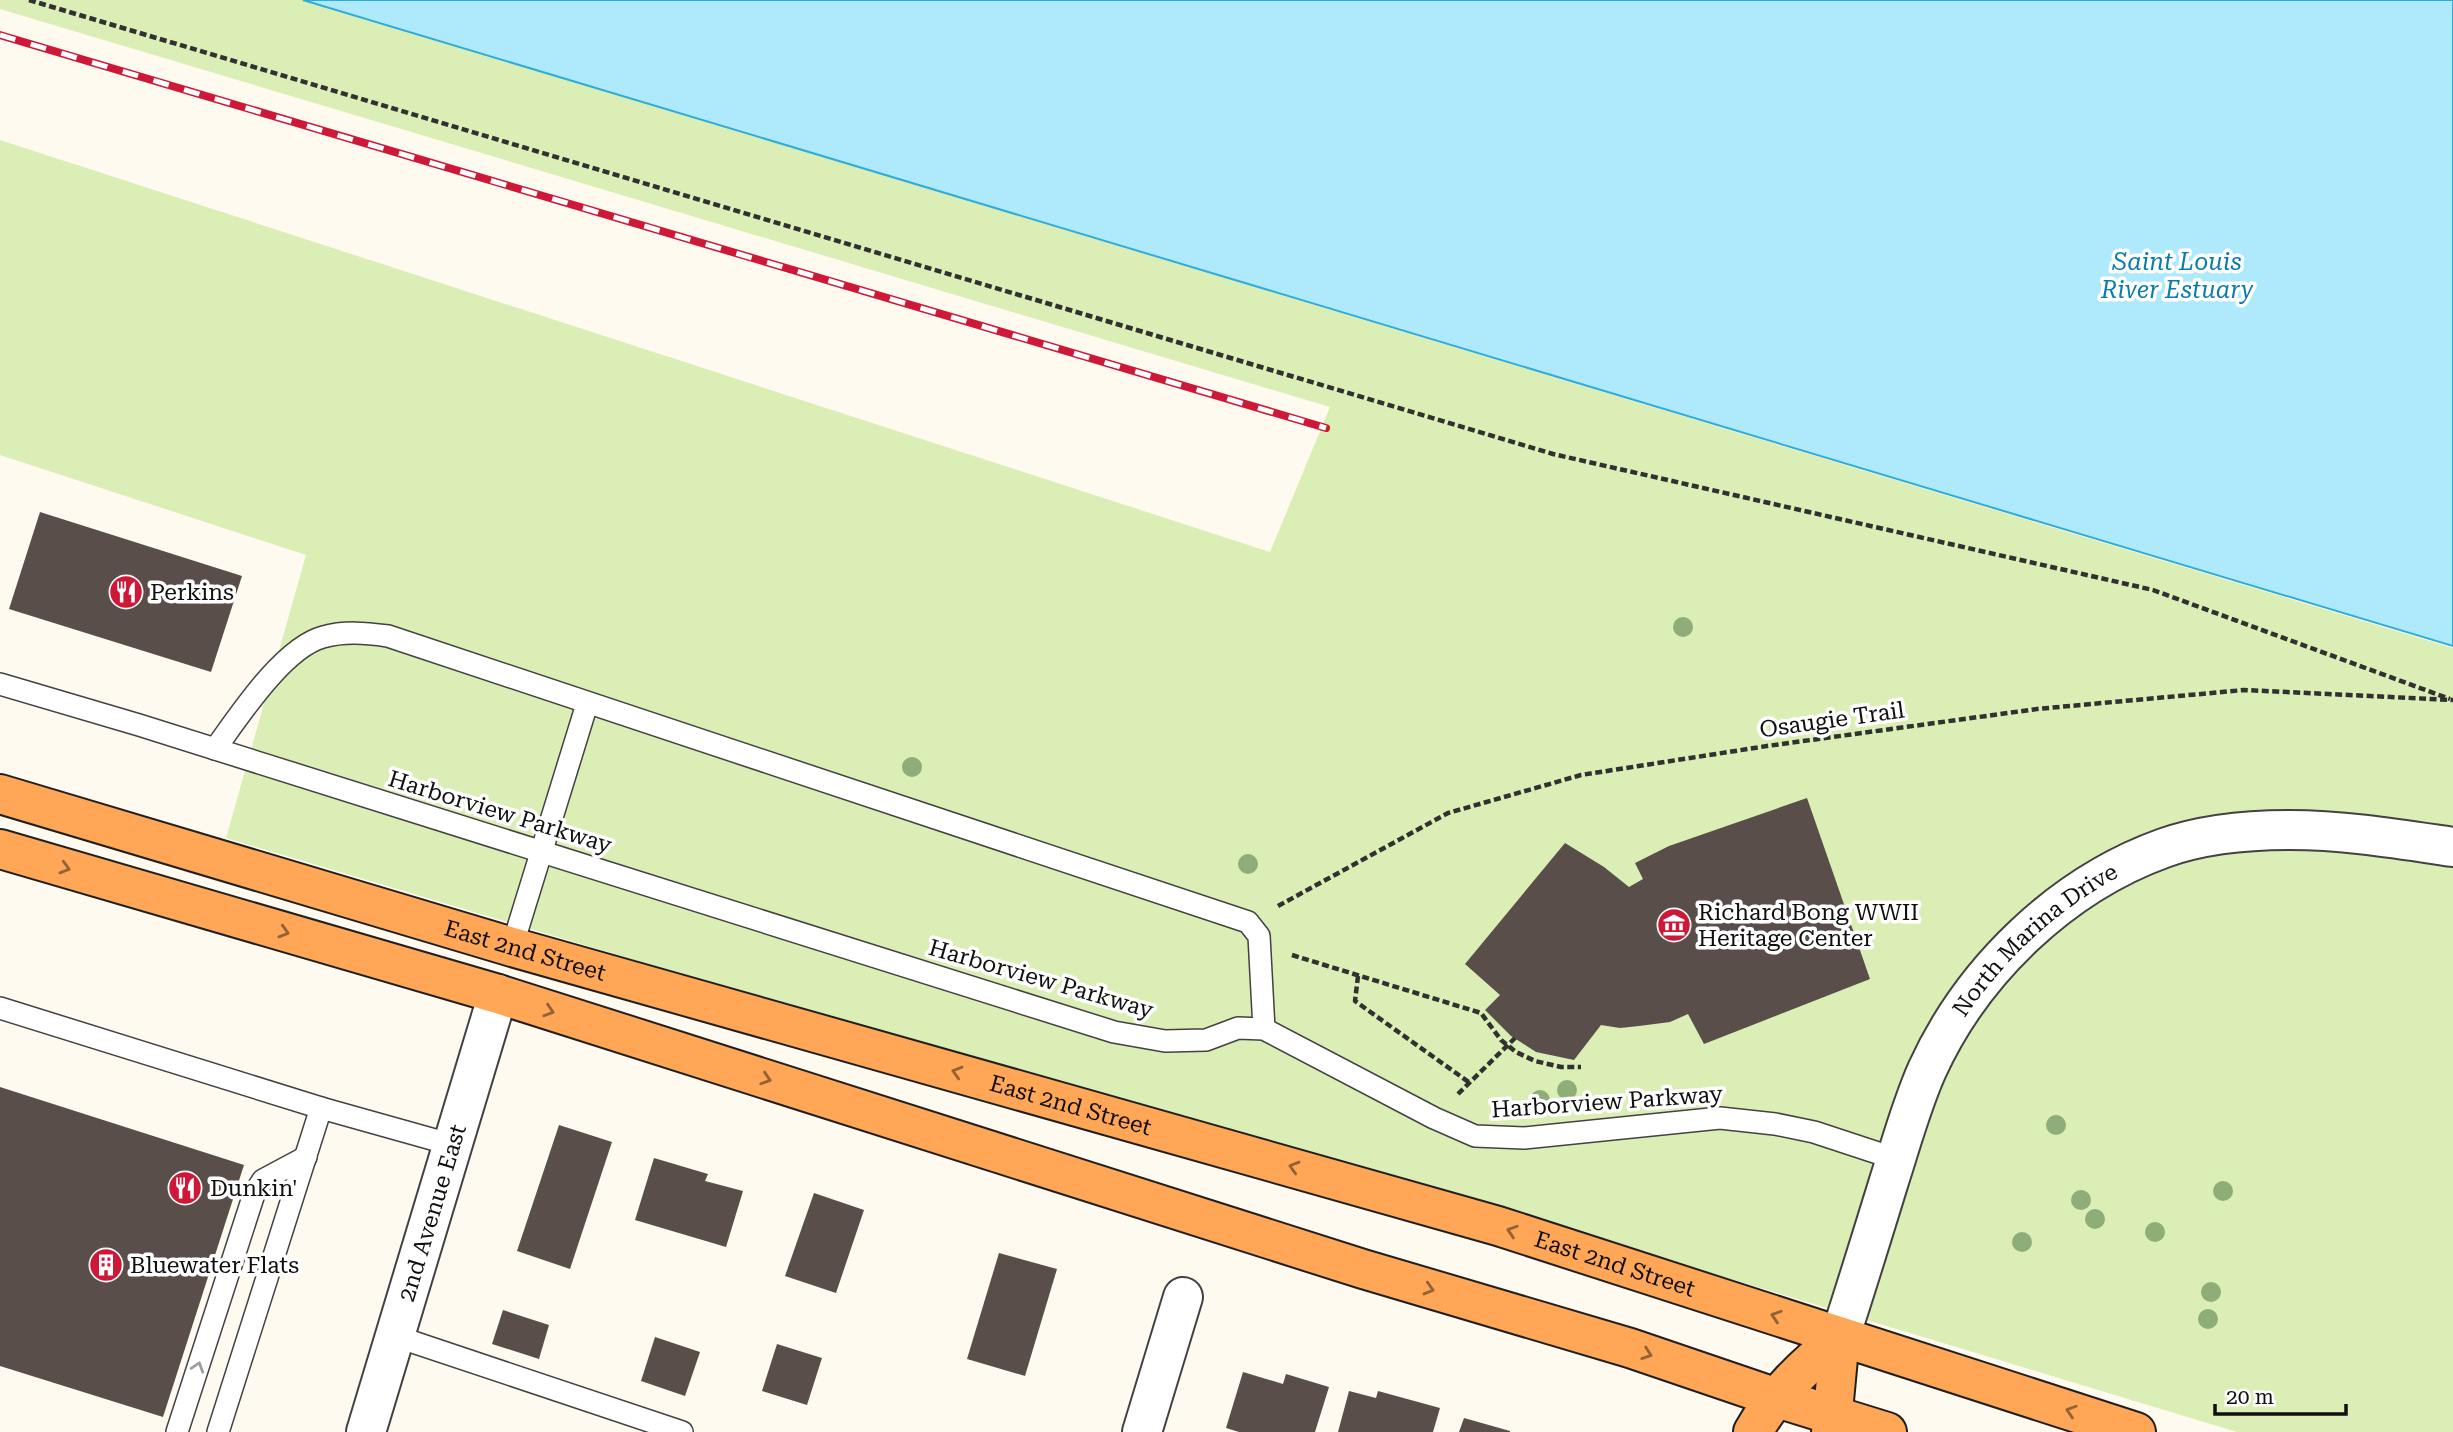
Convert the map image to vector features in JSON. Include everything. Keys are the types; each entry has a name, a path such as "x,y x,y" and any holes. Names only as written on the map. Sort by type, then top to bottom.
{"highway":[{"name":"East 2nd Street","path":"0,794 512,947 1498,1226 2136,1432"},
{"path":"0,849 498,994 1363,1269 1630,1348 1777,1398 1832,1423 1886,1432"},
{"path":"498,994 512,947"},
{"path":"1754,1432 1777,1398 1812,1361 1840,1337"},
{"path":"1832,1423 1840,1337"}],"street":[{"name":"North Marina Drive","path":"1840,1337 1926,1072 1956,1016 1984,978 2041,920 2106,876 2165,848 2232,834 2290,830 2364,834 2453,847"},
{"name":"2nd Avenue East","path":"366,1432 498,994"},
{"path":"1142,1432 1183,1297"}],"lane":[{"path":"215,749 245,707 294,651 321,637 352,632 388,636 1248,922 1259,936 1264,1029"},
{"name":"Harborview Parkway","path":"0,684 1114,1032 1165,1041 1206,1040 1238,1028 1264,1029 1434,1118 1475,1136 1524,1138 1720,1118 1775,1124 1814,1132 1896,1159"},
{"path":"512,947 587,704"},
{"path":"0,1008 321,1108 453,1145"},
{"path":"218,1432 321,1108"},
{"path":"177,1432 254,1194 263,1180 306,1157"},
{"path":"395,1336 682,1432"}],"path":[{"path":"29,0 1553,454 2153,590 2451,700"},
{"name":"Osaugie Trail","path":"1248,922 1448,813 1581,775 2037,709 2245,690 2451,700"},
{"path":"1260,946 1481,1013 1507,1045 1535,1061 1561,1067 1581,1067"},
{"path":"1358,976 1355,1001 1470,1083"},
{"path":"1434,1118 1514,1038"}],"green space":[{"path":"0,0 302,0 2453,648 2453,1432 2237,1432 1731,1279 846,1023 226,838 306,555 0,455 0,140 1270,552 1330,407 0,9"}],"water":[{"name":"Saint Louis River Estuary","path":"303,0 2453,0 2453,646"}],"building":[{"name":"Perkins","path":"40,512 242,576 211,672 9,609"},
{"name":"Richard Bong WWII Heritage Center","path":"1807,798 1870,979 1704,1044 1688,1014 1670,1022 1639,1026 1620,1028 1601,1025 1574,1060 1536,1052 1511,1036 1485,1010 1500,995 1465,964 1565,843 1604,867 1629,887 1643,879 1635,863 1669,846"},
{"name":"Bluewater Flats","path":"0,1087 244,1165 163,1417 0,1366"},
{"path":"559,1125 612,1142 570,1269 517,1251"},
{"path":"654,1158 708,1174 705,1181 743,1191 726,1247 635,1220"},
{"path":"814,1193 864,1210 836,1293 785,1276"},
{"path":"999,1253 1057,1269 1025,1376 967,1359"},
{"path":"503,1310 549,1325 539,1359 492,1344"},
{"path":"655,1337 700,1352 685,1396 641,1381"},
{"path":"777,1344 822,1358 807,1405 762,1391"},
{"path":"1243,1372 1283,1384 1286,1374 1329,1387 1315,1432 1239,1432 1226,1428"},
{"path":"1349,1391 1376,1398 1378,1391 1440,1408 1433,1432 1338,1432"},
{"path":"1464,1418 1510,1431 1510,1432 1459,1432"}],"railway":[{"path":"0,35 1326,428"}],"place":[{"name":"Perkins","path":"126,592"},
{"name":"Richard Bong WWII Heritage Center","path":"1674,925"},
{"name":"Dunkin'","path":"185,1188"},
{"name":"Bluewater Flats","path":"106,1265"}]}
